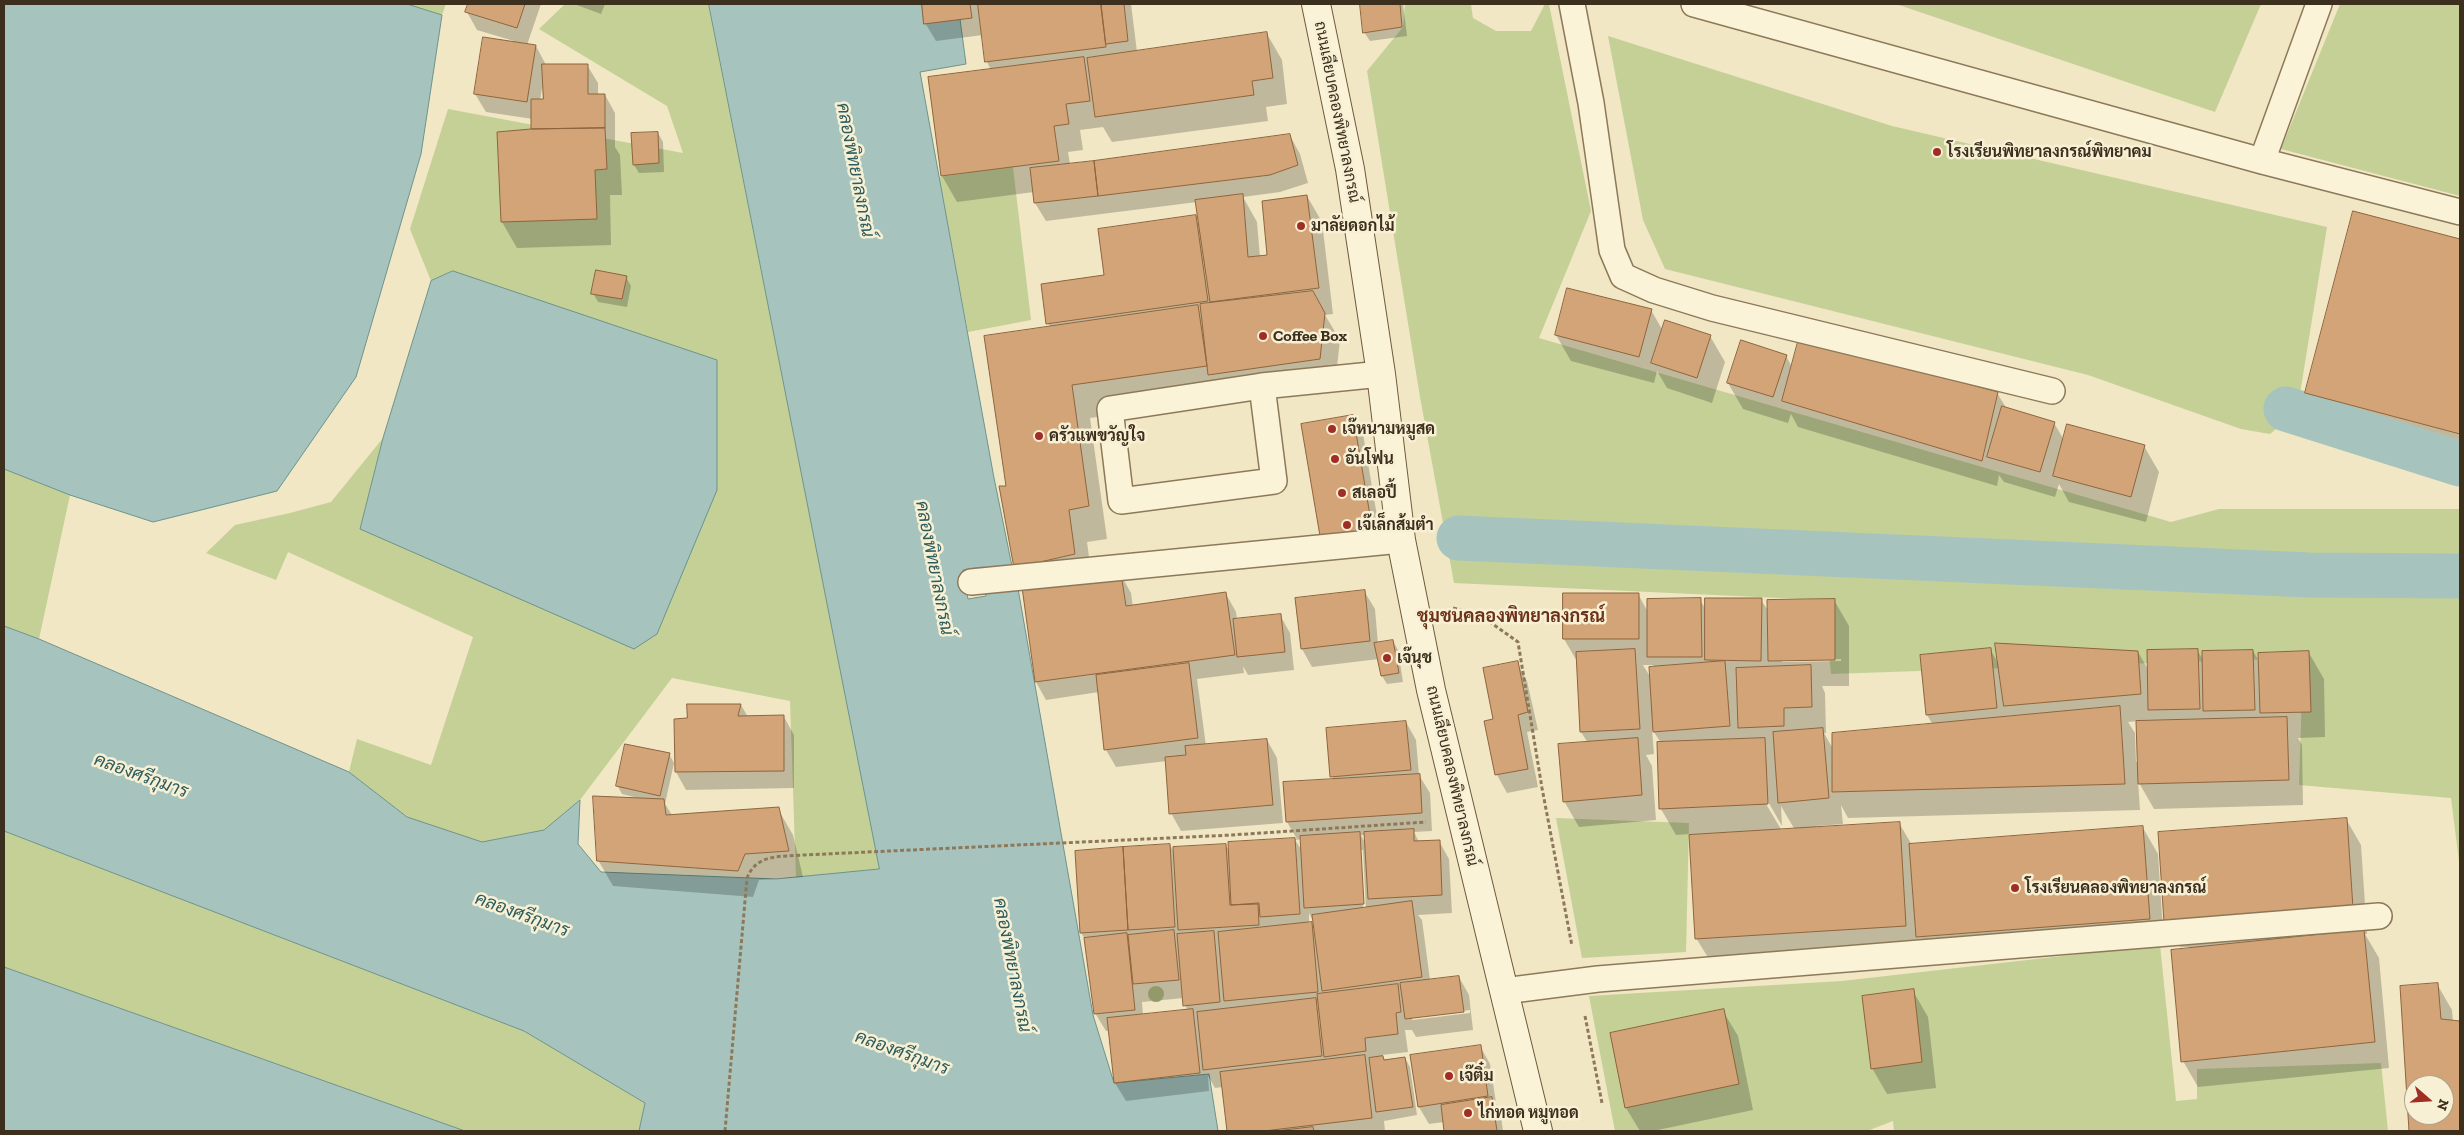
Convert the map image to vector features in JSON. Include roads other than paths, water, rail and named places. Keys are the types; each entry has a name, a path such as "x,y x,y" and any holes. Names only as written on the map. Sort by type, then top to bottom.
{"main road":[{"name":"ถนนเลียบคลองพิทยาลงกรณ์","path":"1316,4 1350,169 1381,374 1401,540 1431,690 1538,1131"}],"lane":[{"path":"1572,4 1591,103 1612,250 1624,276 1654,290 1712,308 2052,391"},
{"path":"1694,4 2262,161 2460,212"},
{"path":"2262,161 2319,4"},
{"path":"1262,386 1274,481 1121,501 1110,409 1262,386 1381,374"},
{"path":"972,582 1401,540"},
{"path":"1504,991 1578,982 2379,916"}],"water":[{"path":"4,4 407,4 442,15 421,154 356,377 277,491 153,522 70,495 4,469"},
{"path":"709,4 922,4 924,23 960,19 966,64 920,72 994,478 1013,571 985,576 983,567 963,570 968,599 986,596 985,589 1017,583 1093,1015 1114,1083 1209,1074 1218,1131 639,1131 645,1103 524,1031 4,831 4,626 39,639 349,772 407,817 482,842 544,830 580,800 578,844 601,872 776,879 879,869"},
{"path":"453,271 717,360 717,490 657,634 634,649 360,529 383,438 431,281"},
{"path":"2300,395 2460,447 2460,484 2338,448 2279,427 2297,413"},
{"path":"4,967 465,1131 4,1131"}],"waterway":[{"path":"2286,409 2460,464"},
{"path":"1459,538 2309,575 2460,576"}],"place":[{"name":"โรงเรียนพิทยาลงกรณ์พิทยาคม","path":"1937,152"},
{"name":"มาลัยดอกไม้","path":"1301,226"},
{"name":"Coffee Box","path":"1263,336"},
{"name":"เจ๊หนามหมูสด","path":"1332,429"},
{"name":"ครัวแพขวัญใจ","path":"1039,436"},
{"name":"อันโฟน","path":"1335,459"},
{"name":"สเลอปี้","path":"1342,493"},
{"name":"เจ๊เล็กส้มตำ","path":"1347,525"},
{"name":"เจ๊นุช","path":"1387,658"},
{"name":"โรงเรียนคลองพิทยาลงกรณ์","path":"2015,888"},
{"name":"เจ๊ติ๋ม","path":"1449,1076"},
{"name":"ไก่ทอด หมูทอด","path":"1468,1113"}],"district":[{"name":"ชุมชนคลองพิทยาลงกรณ์","path":"1511,617"}],"water label":[{"name":"คลองพิทยาลงกรณ์","path":"855,170"},
{"name":"คลองพิทยาลงกรณ์","path":"934,568"},
{"name":"คลองศรีกุมาร","path":"141,776"},
{"name":"คลองศรีกุมาร","path":"522,915"},
{"name":"คลองพิทยาลงกรณ์","path":"1012,965"},
{"name":"คลองศรีกุมาร","path":"902,1053"}]}
